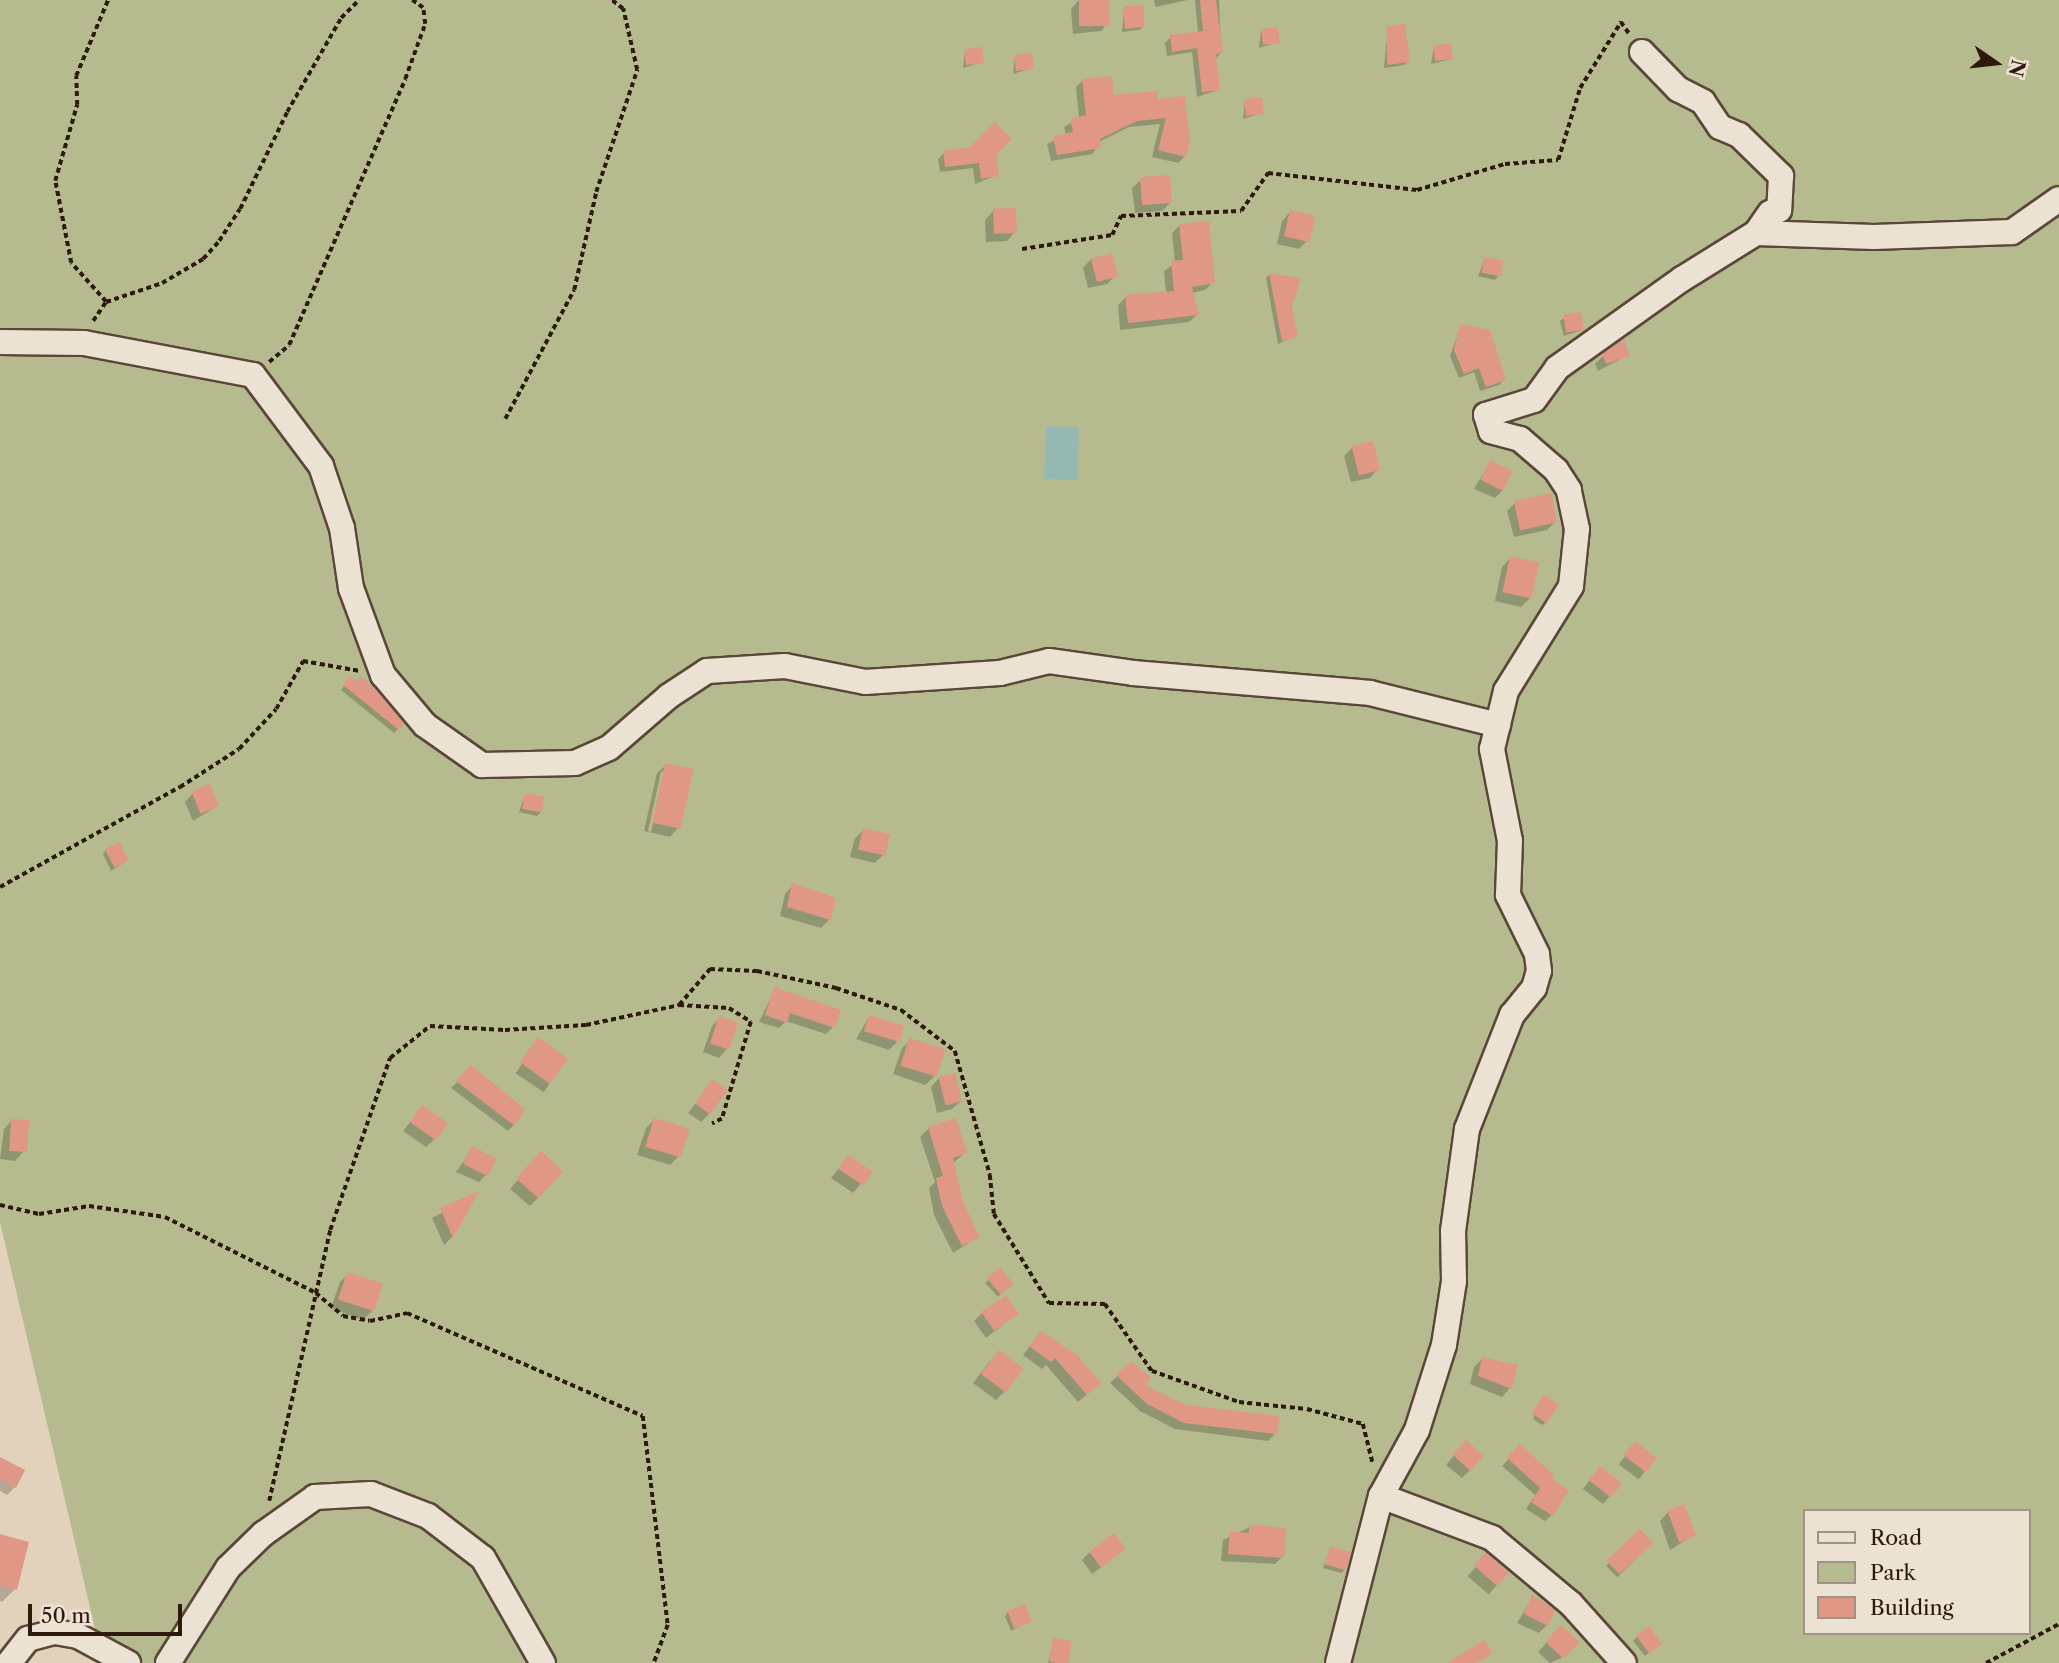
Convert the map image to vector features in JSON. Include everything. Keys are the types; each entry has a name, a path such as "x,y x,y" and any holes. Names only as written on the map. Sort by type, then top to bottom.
{"street":[{"path":"1338,1663 1381,1496 1418,1430 1444,1345 1454,1281 1453,1231 1467,1129 1512,1015 1534,988 1539,971 1537,954 1508,895 1510,841 1492,749 1506,691 1571,586 1577,529 1569,490 1556,470 1520,439 1491,431 1486,415 1534,400 1557,368 1682,279 1756,233 1770,213 1779,210 1781,176 1739,135 1720,127 1703,102 1678,89 1642,52"},
{"path":"1756,233 1874,237 2012,232 2059,199"},
{"path":"0,342 78,343 253,375 321,466 342,528 355,601 383,675 425,725 482,765 575,763 609,748 676,690 707,671 785,666 865,682 1000,673 1049,661 1133,673 1370,693 1498,725"},
{"path":"169,1663 228,1568 263,1534 316,1497 371,1494 428,1516 483,1558 543,1663"},
{"path":"1381,1496 1492,1538 1571,1604 1624,1663"},
{"path":"9,1663 28,1639 55,1632 85,1639 128,1663"}],"path":[{"path":"106,302 71,263 55,181 77,105 76,76 108,0"},
{"path":"78,343 106,302 163,283 203,259 219,241 240,209 335,30 359,0"},
{"path":"253,375 289,345 405,79 425,24 423,8 412,0"},
{"path":"505,419 574,290 596,192 637,70 623,9 611,0"},
{"path":"1022,249 1112,235 1121,216 1241,211 1268,173 1417,190 1506,164 1558,160 1580,88 1622,22 1642,52"},
{"path":"0,887 180,787 239,749 276,709 303,661 383,675"},
{"path":"679,1005 710,969 757,971 810,982 901,1010 955,1051 990,1175 994,1214 1049,1303 1105,1304 1152,1371 1239,1402 1307,1409 1363,1424 1381,1496"},
{"path":"263,1534 316,1293 349,1172 390,1058 430,1026 505,1030 586,1025 679,1005 729,1008 751,1022 722,1119 712,1124"},
{"path":"0,1205 38,1214 89,1206 165,1217 316,1293 343,1316 370,1321 407,1313 643,1416 668,1625 654,1663"},
{"path":"1986,1663 2059,1624"}],"green space":[{"path":"0,0 2059,0 2059,1663 103,1663 0,1222"}],"water":[{"path":"1046,426 1079,427 1077,480 1044,479"}],"building":[{"path":"1079,0 1109,0 1109,26 1079,26"},
{"path":"1200,0 1216,0 1223,53 1216,54 1220,90 1202,92 1197,48 1172,52 1170,35 1203,31"},
{"path":"1143,5 1145,27 1125,29 1123,7"},
{"path":"1405,24 1410,62 1387,65 1387,26"},
{"path":"1278,27 1280,43 1263,45 1261,29"},
{"path":"1451,43 1453,59 1435,61 1433,45"},
{"path":"982,47 984,63 966,65 964,49"},
{"path":"1032,53 1034,69 1016,71 1014,55"},
{"path":"1112,76 1114,95 1158,91 1158,99 1185,96 1190,141 1186,157 1158,150 1166,118 1137,121 1100,139 1101,148 1057,155 1053,136 1073,132 1070,119 1086,115 1082,79"},
{"path":"1262,97 1264,114 1246,116 1244,99"},
{"path":"995,122 1012,139 996,155 999,176 981,179 979,163 945,167 943,151 970,147"},
{"path":"1170,175 1172,203 1142,205 1140,177"},
{"path":"1016,208 1017,233 994,234 993,209"},
{"path":"1290,210 1315,216 1309,242 1284,236"},
{"path":"1209,221 1215,283 1192,287 1199,315 1128,323 1125,295 1174,291 1171,261 1183,260 1179,224"},
{"path":"1112,253 1118,276 1097,282 1091,259"},
{"path":"1485,257 1504,261 1500,277 1482,273"},
{"path":"1269,273 1301,278 1292,306 1298,337 1282,341"},
{"path":"1581,312 1584,330 1566,333 1563,315"},
{"path":"1460,324 1490,330 1506,380 1486,387 1479,368 1464,374 1454,350"},
{"path":"1624,339 1630,356 1606,364 1602,354"},
{"path":"1373,441 1380,470 1359,475 1352,446"},
{"path":"1490,460 1512,471 1503,491 1480,480"},
{"path":"1551,493 1557,522 1520,530 1514,501"},
{"path":"1510,556 1539,562 1532,598 1502,592"},
{"path":"350,676 357,681 361,676 373,687 404,723 399,730 343,685"},
{"path":"665,763 693,769 681,829 652,823"},
{"path":"210,784 219,806 200,814 191,791"},
{"path":"525,793 545,797 542,813 522,809"},
{"path":"863,828 890,834 885,856 858,849"},
{"path":"119,842 129,861 115,868 105,850"},
{"path":"792,883 836,898 831,920 787,907"},
{"path":"774,987 841,1010 835,1028 790,1013 787,1023 765,1015"},
{"path":"869,1015 904,1026 899,1042 864,1031"},
{"path":"719,1016 738,1022 729,1050 710,1044"},
{"path":"538,1037 568,1059 550,1084 520,1062"},
{"path":"909,1038 945,1049 937,1077 901,1066"},
{"path":"471,1065 525,1109 515,1126 456,1081"},
{"path":"955,1073 962,1101 946,1105 939,1077"},
{"path":"712,1079 728,1090 710,1114 695,1104"},
{"path":"422,1105 448,1123 436,1141 410,1122"},
{"path":"654,1118 689,1129 681,1158 645,1147"},
{"path":"956,1118 967,1153 953,1158 963,1202 980,1237 962,1246 942,1206 936,1178 943,1176 928,1127"},
{"path":"11,1119 29,1120 27,1152 9,1151"},
{"path":"472,1146 497,1159 488,1177 463,1164"},
{"path":"541,1151 563,1171 539,1199 516,1178"},
{"path":"848,1155 873,1172 863,1186 838,1169"},
{"path":"479,1191 464,1219 453,1238 440,1208"},
{"path":"1000,1267 1014,1284 1001,1295 987,1278"},
{"path":"347,1272 383,1284 374,1311 338,1300"},
{"path":"1006,1295 1019,1314 994,1331 981,1312"},
{"path":"1041,1331 1077,1355 1101,1383 1087,1395 1055,1358 1051,1362 1029,1346"},
{"path":"999,1350 1024,1369 1006,1393 981,1374"},
{"path":"1482,1357 1518,1365 1512,1389 1478,1376"},
{"path":"1132,1361 1151,1378 1145,1385 1185,1405 1280,1416 1277,1434 1184,1423 1147,1404 1116,1375"},
{"path":"1544,1395 1559,1405 1547,1423 1532,1413"},
{"path":"1466,1440 1484,1456 1470,1471 1453,1455"},
{"path":"1635,1441 1657,1458 1646,1472 1624,1455"},
{"path":"1520,1444 1554,1475 1552,1479 1569,1490 1553,1516 1531,1502 1540,1488 1507,1458"},
{"path":"0,1457 25,1470 16,1488 0,1479"},
{"path":"1600,1466 1622,1483 1611,1497 1589,1480"},
{"path":"1684,1504 1696,1536 1679,1542 1667,1510"},
{"path":"1249,1525 1286,1528 1284,1558 1228,1554 1230,1531 1249,1533"},
{"path":"1640,1529 1653,1543 1619,1574 1606,1560"},
{"path":"1114,1533 1126,1549 1101,1568 1089,1552"},
{"path":"0,1534 29,1542 17,1590 0,1586"},
{"path":"1330,1546 1351,1552 1346,1570 1325,1564"},
{"path":"1486,1552 1509,1573 1497,1586 1474,1565"},
{"path":"1532,1595 1555,1610 1548,1626 1524,1614"},
{"path":"1025,1604 1032,1622 1014,1629 1007,1611"},
{"path":"1561,1625 1579,1642 1564,1659 1545,1642"},
{"path":"1649,1626 1662,1644 1649,1653 1636,1635"},
{"path":"1053,1638 1072,1641 1068,1663 1049,1662"},
{"path":"1484,1640 1493,1653 1477,1663 1448,1663"}]}
